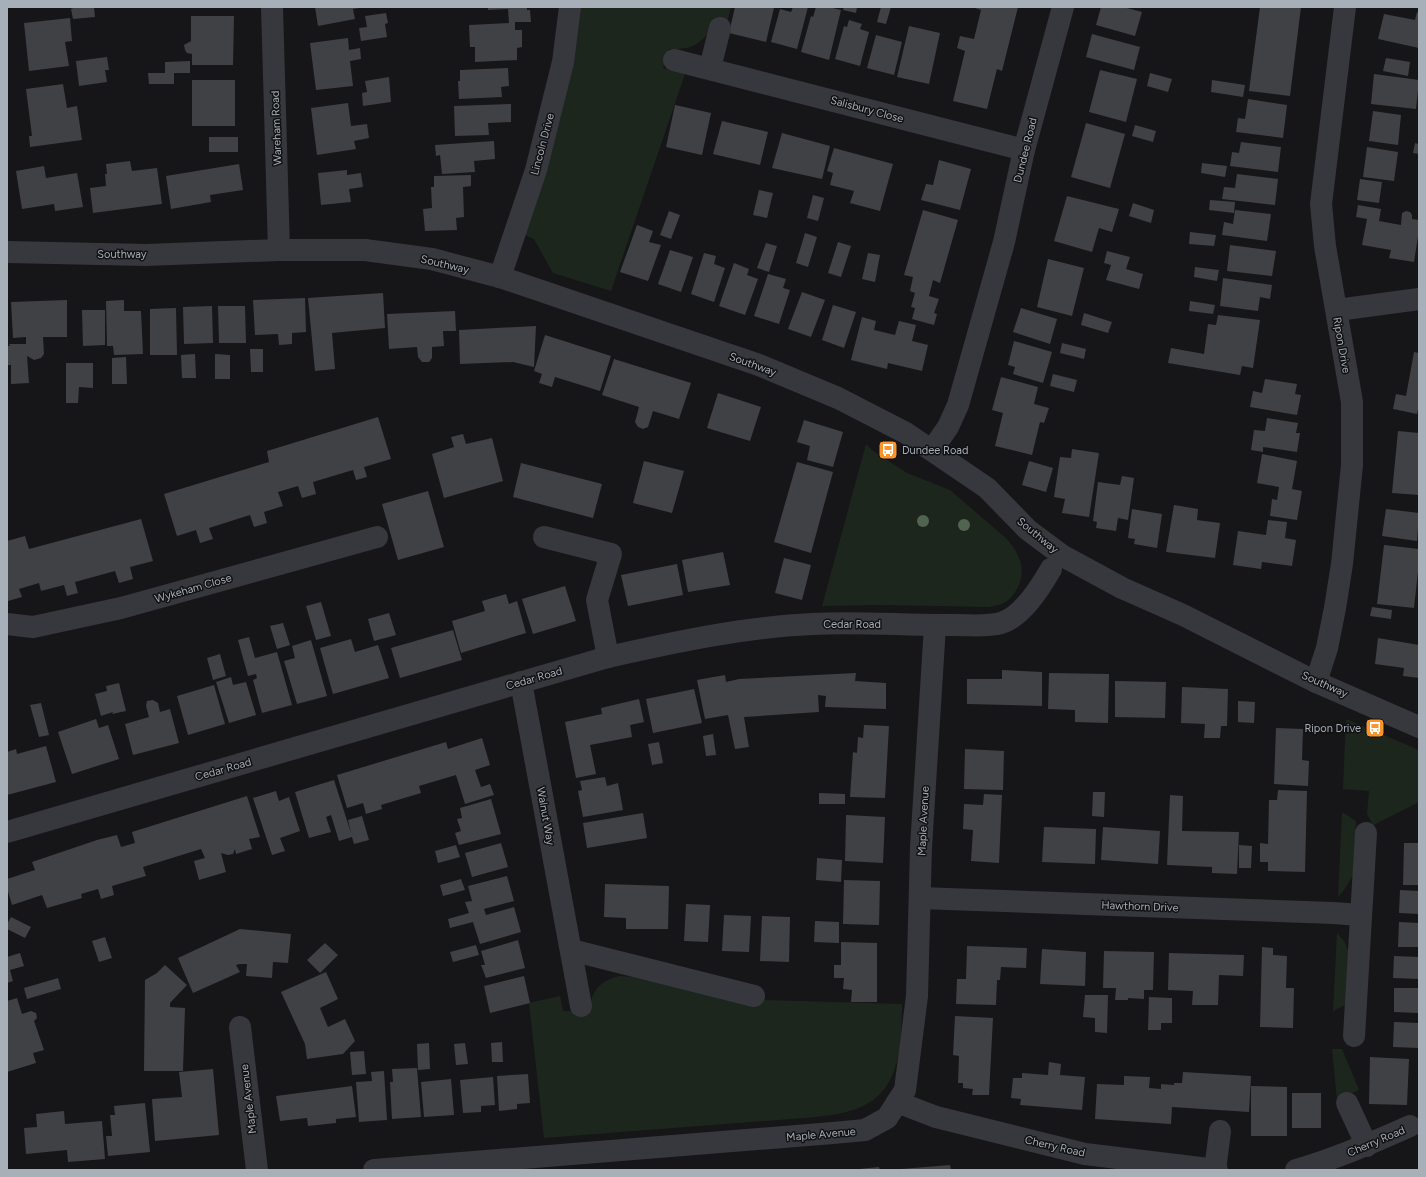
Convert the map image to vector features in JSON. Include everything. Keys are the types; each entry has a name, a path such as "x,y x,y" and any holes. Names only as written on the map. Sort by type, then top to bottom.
{"street":[{"name":"Wareham Road","path":"272,7 279,250"},
{"name":"Lincoln Drive","path":"500,277 538,162 563,62 570,7"},
{"name":"Dundee Road","path":"932,450 948,427 958,405 1004,242 1024,150 1063,7"},
{"name":"Ripon Drive","path":"1316,682 1327,648 1335,608 1342,564 1352,466 1352,402 1325,246 1321,204 1345,7"},
{"path":"710,68 720,28"},
{"name":"Salisbury Close","path":"674,60 710,68 1024,150"},
{"name":"Southway","path":"7,252 146,255 279,250 365,250 432,259 500,277 759,365 838,398 906,433 987,488 1028,530 1063,556 1122,588 1190,619 1316,682 1419,727"},
{"path":"1336,310 1419,299"},
{"name":"Wykeham Close","path":"7,624 33,627 121,608 377,537"},
{"path":"544,537 611,554 597,600 608,657"},
{"name":"Cedar Road","path":"7,832 608,657 665,644 722,634 806,624 868,623 935,626 990,625 1001,623 1012,618 1037,593 1051,569"},
{"name":"Maple Avenue","path":"374,1170 865,1130 887,1118 905,1090 917,996 921,847 935,626"},
{"name":"Walnut Way","path":"521,682 581,1006"},
{"path":"1354,1036 1366,833"},
{"name":"Hawthorn Drive","path":"920,898 1361,915"},
{"path":"571,950 754,996"},
{"name":"Maple Avenue","path":"240,1027 257,1170"},
{"name":"Cherry Road","path":"897,1102 936,1117 1085,1154 1216,1170"},
{"path":"1347,1104 1367,1146"},
{"name":"Cherry Road","path":"1296,1170 1327,1161 1367,1146 1410,1126"},
{"path":"1216,1170 1220,1131"}],"shaded area":[{"path":"579,7 731,7 726,26 711,29 707,35 693,46 682,49 669,49 663,68 685,74 611,291 553,273 534,239 525,235"},
{"path":"866,444 873,451 907,473 950,490 1007,539 1019,558 1022,571 1019,585 1010,599 1001,604 989,607 882,605 822,606"},
{"path":"1346,719 1419,750 1419,802 1373,825 1367,814 1369,791 1343,789"},
{"path":"1342,812 1356,821 1353,875 1338,897"},
{"path":"1337,933 1344,941 1350,956 1347,1004 1333,1011"},
{"path":"619,976 633,977 758,1007 762,1000 902,1004 901,1038 894,1070 888,1084 878,1096 864,1106 838,1114 816,1117 544,1138 529,1003 560,996 563,1011 589,1011 592,998 597,988 606,981"},
{"path":"1332,1049 1342,1049 1359,1090 1337,1100"}],"building":[{"path":"73,7 94,7 95,17 73,19 71,9"},
{"path":"315,7 359,8 353,9 355,19 318,26"},
{"path":"488,7 527,7 527,10 530,10 531,22 515,22 515,30 522,30 522,47 517,48 517,60 475,62 475,47 470,47 469,25 509,23 508,9 488,10"},
{"path":"735,7 774,8 766,42 729,33"},
{"path":"793,7 808,7 797,49 771,42 780,9 791,12"},
{"path":"816,7 829,7 841,10 829,60 801,52 811,16 813,17"},
{"path":"844,7 857,7 856,13 843,10"},
{"path":"881,7 891,7 886,24 877,22"},
{"path":"972,7 1018,7 1002,71 997,69 987,109 953,101 965,51 957,48 960,36 974,39 981,10"},
{"path":"1101,7 1123,7 1142,12 1135,36 1096,25"},
{"path":"1260,7 1301,7 1290,96 1249,91"},
{"path":"1417,12 1419,13 1419,48 1378,39 1384,14 1415,20"},
{"path":"386,13 388,23 385,24 387,37 361,41 359,28 367,27 365,16"},
{"path":"191,16 234,16 233,65 192,65 192,54 187,53 184,45 191,41"},
{"path":"70,18 72,41 65,42 69,66 29,71 24,23"},
{"path":"849,20 862,24 860,29 869,32 860,66 835,59 844,26 847,27"},
{"path":"909,26 940,33 929,84 897,77"},
{"path":"1092,34 1140,47 1134,70 1086,57"},
{"path":"876,35 902,42 894,75 867,68"},
{"path":"348,38 349,50 360,48 361,59 350,61 353,86 316,90 310,43"},
{"path":"107,57 109,70 105,70 107,82 79,86 76,61"},
{"path":"1386,58 1410,62 1408,76 1383,71"},
{"path":"190,61 190,73 174,73 174,84 149,84 148,73 165,73 165,62"},
{"path":"508,68 509,86 501,87 502,97 459,99 458,81 460,81 460,70"},
{"path":"1100,70 1137,79 1126,122 1089,112"},
{"path":"1150,73 1172,79 1168,92 1147,86"},
{"path":"1374,74 1419,80 1416,109 1371,104"},
{"path":"389,77 391,102 363,106 362,93 367,92 365,81"},
{"path":"192,80 235,80 235,126 192,126"},
{"path":"1212,80 1245,85 1243,97 1211,92"},
{"path":"63,84 67,108 77,106 82,140 30,147 29,136 32,136 26,89"},
{"path":"1248,99 1287,105 1283,138 1236,132 1238,118 1245,119"},
{"path":"348,103 351,126 367,124 369,138 354,141 356,149 317,155 311,108"},
{"path":"511,104 511,122 488,123 489,135 455,136 454,106"},
{"path":"675,105 711,113 702,155 666,147"},
{"path":"1373,111 1401,115 1398,145 1369,141"},
{"path":"722,121 768,132 760,165 713,154"},
{"path":"1086,123 1125,134 1110,188 1071,177"},
{"path":"1135,125 1156,131 1153,142 1132,136"},
{"path":"782,133 830,146 822,179 772,168"},
{"path":"209,137 238,137 238,152 209,152"},
{"path":"494,141 495,159 474,161 475,172 442,174 440,155 436,156 435,145"},
{"path":"1241,142 1281,147 1278,172 1230,166 1232,152 1239,153"},
{"path":"1415,143 1419,144 1419,154 1413,153"},
{"path":"1367,147 1398,152 1394,181 1363,177"},
{"path":"834,148 893,164 880,211 850,203 854,191 830,185 833,173 827,171"},
{"path":"939,160 971,169 960,210 921,200 926,184 933,185"},
{"path":"130,161 132,171 157,168 162,204 93,213 90,188 106,186 106,164"},
{"path":"1202,163 1227,166 1225,177 1201,173"},
{"path":"239,164 243,190 210,195 211,202 171,209 166,176"},
{"path":"44,166 46,178 77,173 83,207 55,211 54,204 22,209 16,171"},
{"path":"347,170 347,175 361,173 363,187 349,189 351,202 321,205 318,173"},
{"path":"1237,174 1278,179 1275,205 1222,199 1224,187 1235,188"},
{"path":"471,175 471,186 463,187 464,217 456,218 457,230 425,231 423,209 432,208 431,187 434,187 434,176"},
{"path":"1360,179 1382,182 1379,203 1357,200"},
{"path":"759,190 773,193 767,218 753,215"},
{"path":"813,195 824,198 818,221 807,218"},
{"path":"1067,196 1119,209 1112,232 1099,228 1092,252 1054,241"},
{"path":"1210,200 1235,202 1234,213 1209,210"},
{"path":"1133,203 1154,210 1151,223 1129,216"},
{"path":"1358,205 1381,209 1379,221 1401,225 1402,213 1406,211 1410,212 1412,219 1419,220 1414,262 1389,258 1391,250 1362,245 1367,219 1356,217"},
{"path":"923,210 958,220 940,283 933,280 929,296 939,299 934,313 937,314 934,325 912,319 915,308 911,307 915,293 910,291 913,277 904,275"},
{"path":"1235,210 1271,214 1267,241 1222,235 1224,222 1233,224"},
{"path":"669,211 680,215 671,239 660,235"},
{"path":"637,225 653,231 649,242 661,245 648,281 620,272"},
{"path":"1190,232 1216,235 1214,246 1189,244"},
{"path":"805,233 817,237 808,267 796,263"},
{"path":"838,242 851,246 841,277 828,273"},
{"path":"766,243 777,246 769,272 757,268"},
{"path":"1230,245 1276,251 1272,276 1227,271"},
{"path":"670,250 693,257 681,292 658,284"},
{"path":"1107,251 1130,257 1126,269 1143,274 1139,289 1106,280 1111,265 1104,263"},
{"path":"704,253 716,256 714,264 725,268 714,302 691,294"},
{"path":"868,253 880,255 875,282 862,279"},
{"path":"1048,259 1084,268 1072,316 1037,307"},
{"path":"734,263 749,269 747,275 758,279 745,315 719,306"},
{"path":"1195,267 1219,270 1217,281 1194,277"},
{"path":"768,274 786,279 783,288 790,290 779,324 754,316"},
{"path":"1223,278 1272,285 1270,299 1260,297 1258,311 1220,306"},
{"path":"802,292 825,300 811,337 788,329"},
{"path":"383,293 385,328 332,333 335,369 315,371 308,298"},
{"path":"305,298 306,332 292,333 292,344 279,345 278,334 255,335 253,300"},
{"path":"67,300 67,337 43,337 44,354 41,358 34,360 27,356 29,383 11,384 11,365 7,365 7,346 10,346 9,344 26,344 26,337 13,338 11,302"},
{"path":"124,300 124,311 141,311 143,354 114,355 113,346 107,346 106,301"},
{"path":"1190,301 1215,305 1213,314 1189,311"},
{"path":"833,305 856,312 844,348 822,340"},
{"path":"212,306 213,343 184,344 183,307"},
{"path":"218,306 245,306 246,343 219,343"},
{"path":"176,308 177,355 150,355 150,309"},
{"path":"1021,308 1057,319 1050,344 1013,332"},
{"path":"82,310 105,310 105,345 83,346"},
{"path":"455,311 456,331 443,331 444,346 432,347 432,358 429,362 422,362 418,357 417,347 389,349 387,314"},
{"path":"1084,313 1112,322 1108,333 1081,325"},
{"path":"1218,315 1260,320 1253,368 1242,366 1240,375 1168,363 1171,348 1204,354 1208,324 1216,325"},
{"path":"862,317 876,321 874,330 895,335 899,321 916,325 912,341 928,345 922,371 888,363 887,369 851,360"},
{"path":"536,326 534,367 513,362 460,364 459,330"},
{"path":"545,335 611,356 600,391 555,377 552,387 539,383 542,374 534,371"},
{"path":"1014,341 1052,352 1043,383 1013,374 1015,367 1008,365"},
{"path":"1062,343 1086,349 1084,359 1060,353"},
{"path":"250,349 263,349 263,372 251,372"},
{"path":"1414,352 1419,353 1419,405 1417,414 1393,409 1396,394 1406,396"},
{"path":"195,354 196,378 182,378 181,355"},
{"path":"215,354 230,355 230,379 215,379"},
{"path":"126,357 127,384 112,384 112,358"},
{"path":"614,359 691,383 679,419 653,411 648,427 643,429 638,427 635,422 639,407 602,395"},
{"path":"66,363 93,363 93,388 79,387 78,403 66,403"},
{"path":"1053,374 1077,380 1074,392 1050,386"},
{"path":"1001,377 1038,387 1034,404 1049,408 1044,423 1040,422 1032,455 995,446 1003,413 992,410"},
{"path":"1265,379 1297,384 1295,394 1301,395 1297,415 1250,407 1253,391 1262,393"},
{"path":"718,393 761,407 750,441 707,428"},
{"path":"378,417 391,459 364,467 367,477 356,480 353,470 313,482 316,494 302,498 298,486 278,492 283,506 264,512 267,523 254,527 250,515 209,528 213,539 200,543 196,530 177,536 164,494 269,462 267,451"},
{"path":"1267,418 1298,423 1296,433 1300,433 1297,452 1263,447 1263,452 1251,450 1254,430 1265,431"},
{"path":"804,420 843,432 833,467 807,460 810,446 797,442"},
{"path":"1398,431 1419,433 1419,495 1392,493"},
{"path":"463,434 466,444 492,438 503,481 444,498 432,454 454,447 451,437"},
{"path":"1072,449 1099,453 1089,517 1062,513 1065,499 1054,497 1060,457 1071,458"},
{"path":"1262,454 1297,461 1292,489 1302,491 1297,520 1270,516 1272,499 1277,500 1279,487 1257,483"},
{"path":"644,461 684,471 672,513 633,503"},
{"path":"1029,461 1053,468 1046,492 1022,485"},
{"path":"797,462 833,472 811,553 774,542"},
{"path":"521,463 602,484 593,518 513,497"},
{"path":"1122,476 1134,478 1128,520 1118,518 1116,531 1096,528 1097,522 1093,521 1098,482 1120,485"},
{"path":"428,491 444,547 398,560 382,504"},
{"path":"1174,505 1198,509 1197,520 1220,523 1215,558 1166,552"},
{"path":"1132,509 1162,514 1157,548 1134,544 1135,539 1128,538"},
{"path":"1386,509 1419,513 1417,541 1382,536"},
{"path":"141,519 153,561 130,567 133,579 119,583 115,571 75,582 78,593 67,596 64,585 41,591 39,583 19,589 22,597 8,601 7,541 25,536 29,549"},
{"path":"1268,520 1287,522 1285,538 1296,540 1292,566 1262,562 1261,569 1233,565 1238,531 1266,535"},
{"path":"1384,545 1419,549 1414,608 1377,604"},
{"path":"723,552 730,585 688,592 682,560"},
{"path":"784,558 811,565 802,600 775,593"},
{"path":"677,564 683,595 628,606 621,575"},
{"path":"565,586 576,621 533,634 522,599"},
{"path":"506,594 509,604 517,601 526,633 461,653 452,621 485,611 482,601"},
{"path":"321,602 331,636 316,640 306,606"},
{"path":"1372,607 1392,610 1391,619 1370,616"},
{"path":"389,613 396,635 374,641 368,619"},
{"path":"283,623 290,645 277,649 270,626"},
{"path":"453,630 462,660 400,678 391,648"},
{"path":"249,637 255,658 277,652 292,705 262,713 253,680 257,678 256,674 248,676 238,640"},
{"path":"1378,638 1419,645 1419,678 1403,676 1404,668 1375,664"},
{"path":"351,639 355,652 378,645 389,678 333,694 320,648"},
{"path":"311,640 327,696 297,704 284,661 295,658 292,646"},
{"path":"220,654 226,676 213,680 207,658"},
{"path":"1002,670 1042,672 1042,706 967,704 967,679 1002,679"},
{"path":"856,673 855,681 886,683 886,709 825,707 826,696 818,695 819,712 744,717 749,747 735,749 728,715 705,719 697,680 725,675 726,682 739,679"},
{"path":"1049,673 1109,674 1108,723 1075,722 1075,710 1048,709"},
{"path":"231,677 233,685 246,682 256,715 229,723 216,682"},
{"path":"1115,681 1166,682 1165,718 1115,717"},
{"path":"119,683 126,711 112,714 113,712 101,716 95,694 107,691 106,686"},
{"path":"214,685 225,724 188,735 177,696"},
{"path":"1182,687 1228,689 1227,726 1221,726 1220,738 1204,738 1205,724 1181,723"},
{"path":"694,689 702,723 653,733 646,699"},
{"path":"639,699 644,722 630,725 632,737 590,745 596,774 576,778 565,722 602,714 601,708"},
{"path":"153,700 158,703 160,712 170,709 179,743 133,755 125,724 149,717 146,706 147,701"},
{"path":"1238,701 1255,702 1254,723 1238,722"},
{"path":"41,703 49,735 39,737 30,705"},
{"path":"96,719 99,728 108,725 119,759 72,774 58,732"},
{"path":"864,725 889,726 885,798 850,797 853,752 857,753 858,737 863,738"},
{"path":"1276,728 1303,729 1302,760 1309,761 1308,786 1274,784"},
{"path":"713,734 716,755 706,756 703,736"},
{"path":"482,738 490,765 475,770 481,787 490,784 494,795 465,804 456,775 419,786 421,793 381,805 382,809 366,814 363,803 347,808 337,775 446,742 448,749"},
{"path":"659,742 663,763 652,765 648,744"},
{"path":"46,746 56,782 7,795 7,752 16,749 17,754"},
{"path":"965,749 1004,751 1003,790 964,789"},
{"path":"605,777 607,786 618,783 623,810 583,817 578,791 582,790 580,781"},
{"path":"334,780 351,833 348,820 362,816 369,840 354,844 352,837 339,841 331,815 326,817 331,832 309,838 295,792"},
{"path":"1278,790 1307,791 1305,872 1268,871 1268,862 1260,862 1260,843 1268,844 1269,800 1277,800"},
{"path":"276,791 279,801 289,797 300,831 280,838 285,851 272,855 253,798"},
{"path":"1093,792 1105,792 1104,817 1092,816"},
{"path":"819,793 845,794 845,804 819,804"},
{"path":"984,794 1002,795 999,863 971,861 973,830 963,829 964,804 983,805"},
{"path":"1170,795 1183,796 1182,831 1239,832 1237,874 1212,873 1212,867 1167,865"},
{"path":"247,796 260,837 249,839 252,849 236,854 235,849 233,854 228,855 221,853 226,872 199,880 194,861 205,858 201,849 143,867 146,876 112,886 114,895 101,899 98,889 81,894 82,898 47,908 42,895 12,905 7,888 7,879 35,870 32,862 97,840 117,835 121,847 135,843 132,832"},
{"path":"491,799 501,834 459,845 455,833 461,831 457,819 462,818 460,808"},
{"path":"643,813 647,838 587,848 583,823"},
{"path":"846,815 885,817 883,863 845,861"},
{"path":"1044,827 1096,829 1095,864 1042,862"},
{"path":"1103,827 1160,831 1158,864 1101,860"},
{"path":"501,843 508,867 472,877 465,853"},
{"path":"1404,843 1419,843 1419,885 1403,885"},
{"path":"456,845 460,857 438,863 435,851"},
{"path":"1239,845 1252,846 1251,868 1239,868"},
{"path":"817,858 842,860 841,882 816,880"},
{"path":"507,876 514,901 484,909 486,915 514,907 521,932 480,944 473,922 450,928 448,919 469,913 465,902 472,901 468,886"},
{"path":"461,879 465,890 443,896 440,885"},
{"path":"844,880 880,881 879,925 843,924"},
{"path":"605,884 669,886 668,929 626,929 626,918 604,917"},
{"path":"1400,890 1419,891 1419,914 1399,913"},
{"path":"686,904 710,905 708,942 684,941"},
{"path":"724,915 751,916 749,952 722,951"},
{"path":"762,916 790,917 789,962 760,961"},
{"path":"11,917 31,927 25,938 7,929 7,924"},
{"path":"815,921 839,922 839,943 814,942"},
{"path":"1399,922 1419,923 1419,947 1398,947"},
{"path":"240,929 291,934 288,963 273,962 272,978 246,976 247,964 236,965 240,972 193,993 178,958"},
{"path":"105,937 112,958 99,962 92,941"},
{"path":"518,940 525,968 486,978 481,965 485,965 481,951"},
{"path":"841,942 877,943 877,1002 851,1002 852,990 843,989 844,978 834,978 834,965 841,965"},
{"path":"325,943 338,955 320,973 307,960"},
{"path":"476,945 479,955 453,962 450,952"},
{"path":"967,946 1027,948 1026,968 1001,967 1000,980 997,980 996,1005 956,1004 957,979 966,979"},
{"path":"1262,947 1273,948 1273,955 1287,956 1286,988 1294,988 1293,1028 1260,1027"},
{"path":"1042,949 1086,952 1085,986 1040,984"},
{"path":"1104,951 1154,952 1153,990 1144,990 1144,999 1128,998 1128,1000 1115,1000 1116,988 1103,988"},
{"path":"20,953 24,966 10,970 13,981 7,983 7,957"},
{"path":"1169,953 1244,955 1243,976 1219,975 1218,1005 1192,1005 1193,991 1168,990"},
{"path":"1394,956 1419,957 1419,979 1393,978"},
{"path":"165,965 187,985 170,1003 170,1007 185,1008 183,1071 144,1071 145,980 157,973"},
{"path":"326,972 338,999 320,1008 328,1027 345,1019 355,1041 343,1054 307,1059 305,1044 281,992"},
{"path":"524,976 530,1003 490,1013 484,986"},
{"path":"58,978 61,989 27,999 24,988"},
{"path":"1394,988 1419,988 1419,1013 1394,1012"},
{"path":"1085,995 1108,995 1107,1033 1095,1032 1095,1018 1083,1017"},
{"path":"1149,997 1172,998 1172,1023 1161,1023 1161,1030 1148,1030"},
{"path":"17,998 22,1014 31,1011 36,1013 37,1018 34,1021 44,1050 33,1053 36,1063 7,1072 7,1001"},
{"path":"955,1016 993,1018 989,1095 972,1095 973,1089 963,1088 963,1083 958,1083 959,1056 953,1055"},
{"path":"1394,1022 1419,1023 1419,1048 1393,1047"},
{"path":"502,1042 503,1062 492,1062 491,1043"},
{"path":"429,1043 430,1069 418,1070 417,1044"},
{"path":"465,1043 468,1064 456,1065 454,1044"},
{"path":"364,1051 366,1074 352,1075 350,1052"},
{"path":"1370,1057 1409,1059 1407,1105 1369,1104"},
{"path":"1049,1062 1061,1064 1060,1075 1085,1077 1082,1110 1020,1105 1021,1099 1011,1098 1013,1078 1022,1078 1022,1073 1048,1075"},
{"path":"417,1068 421,1117 392,1119 390,1082 393,1082 392,1069"},
{"path":"213,1069 219,1135 155,1141 152,1099 182,1097 179,1072"},
{"path":"384,1071 387,1120 359,1122 356,1082 372,1081 371,1072"},
{"path":"1183,1072 1251,1076 1249,1112 1172,1107 1171,1124 1095,1119 1097,1084 1124,1085 1124,1076 1150,1077 1149,1088 1161,1089 1161,1084 1174,1085 1174,1083 1182,1083"},
{"path":"528,1074 530,1103 517,1104 517,1109 499,1111 497,1076"},
{"path":"493,1077 495,1105 481,1106 481,1112 463,1113 460,1080"},
{"path":"451,1079 454,1115 424,1117 421,1082"},
{"path":"352,1086 356,1117 336,1119 336,1123 308,1126 307,1118 280,1121 276,1096"},
{"path":"1251,1086 1287,1087 1287,1136 1251,1136"},
{"path":"1292,1093 1321,1093 1321,1128 1292,1128"},
{"path":"145,1103 150,1152 108,1156 106,1136 112,1136 110,1115 115,1115 114,1106"},
{"path":"64,1111 65,1124 102,1121 105,1159 68,1162 67,1150 26,1154 24,1128 37,1127 36,1114"},
{"path":"950,1165 951,1170 901,1170 901,1169"},
{"path":"879,1167 880,1170 859,1170 859,1169"}],"place":[{"name":"Dundee Road","path":"888,450"},
{"name":"Ripon Drive","path":"1375,728"}]}
